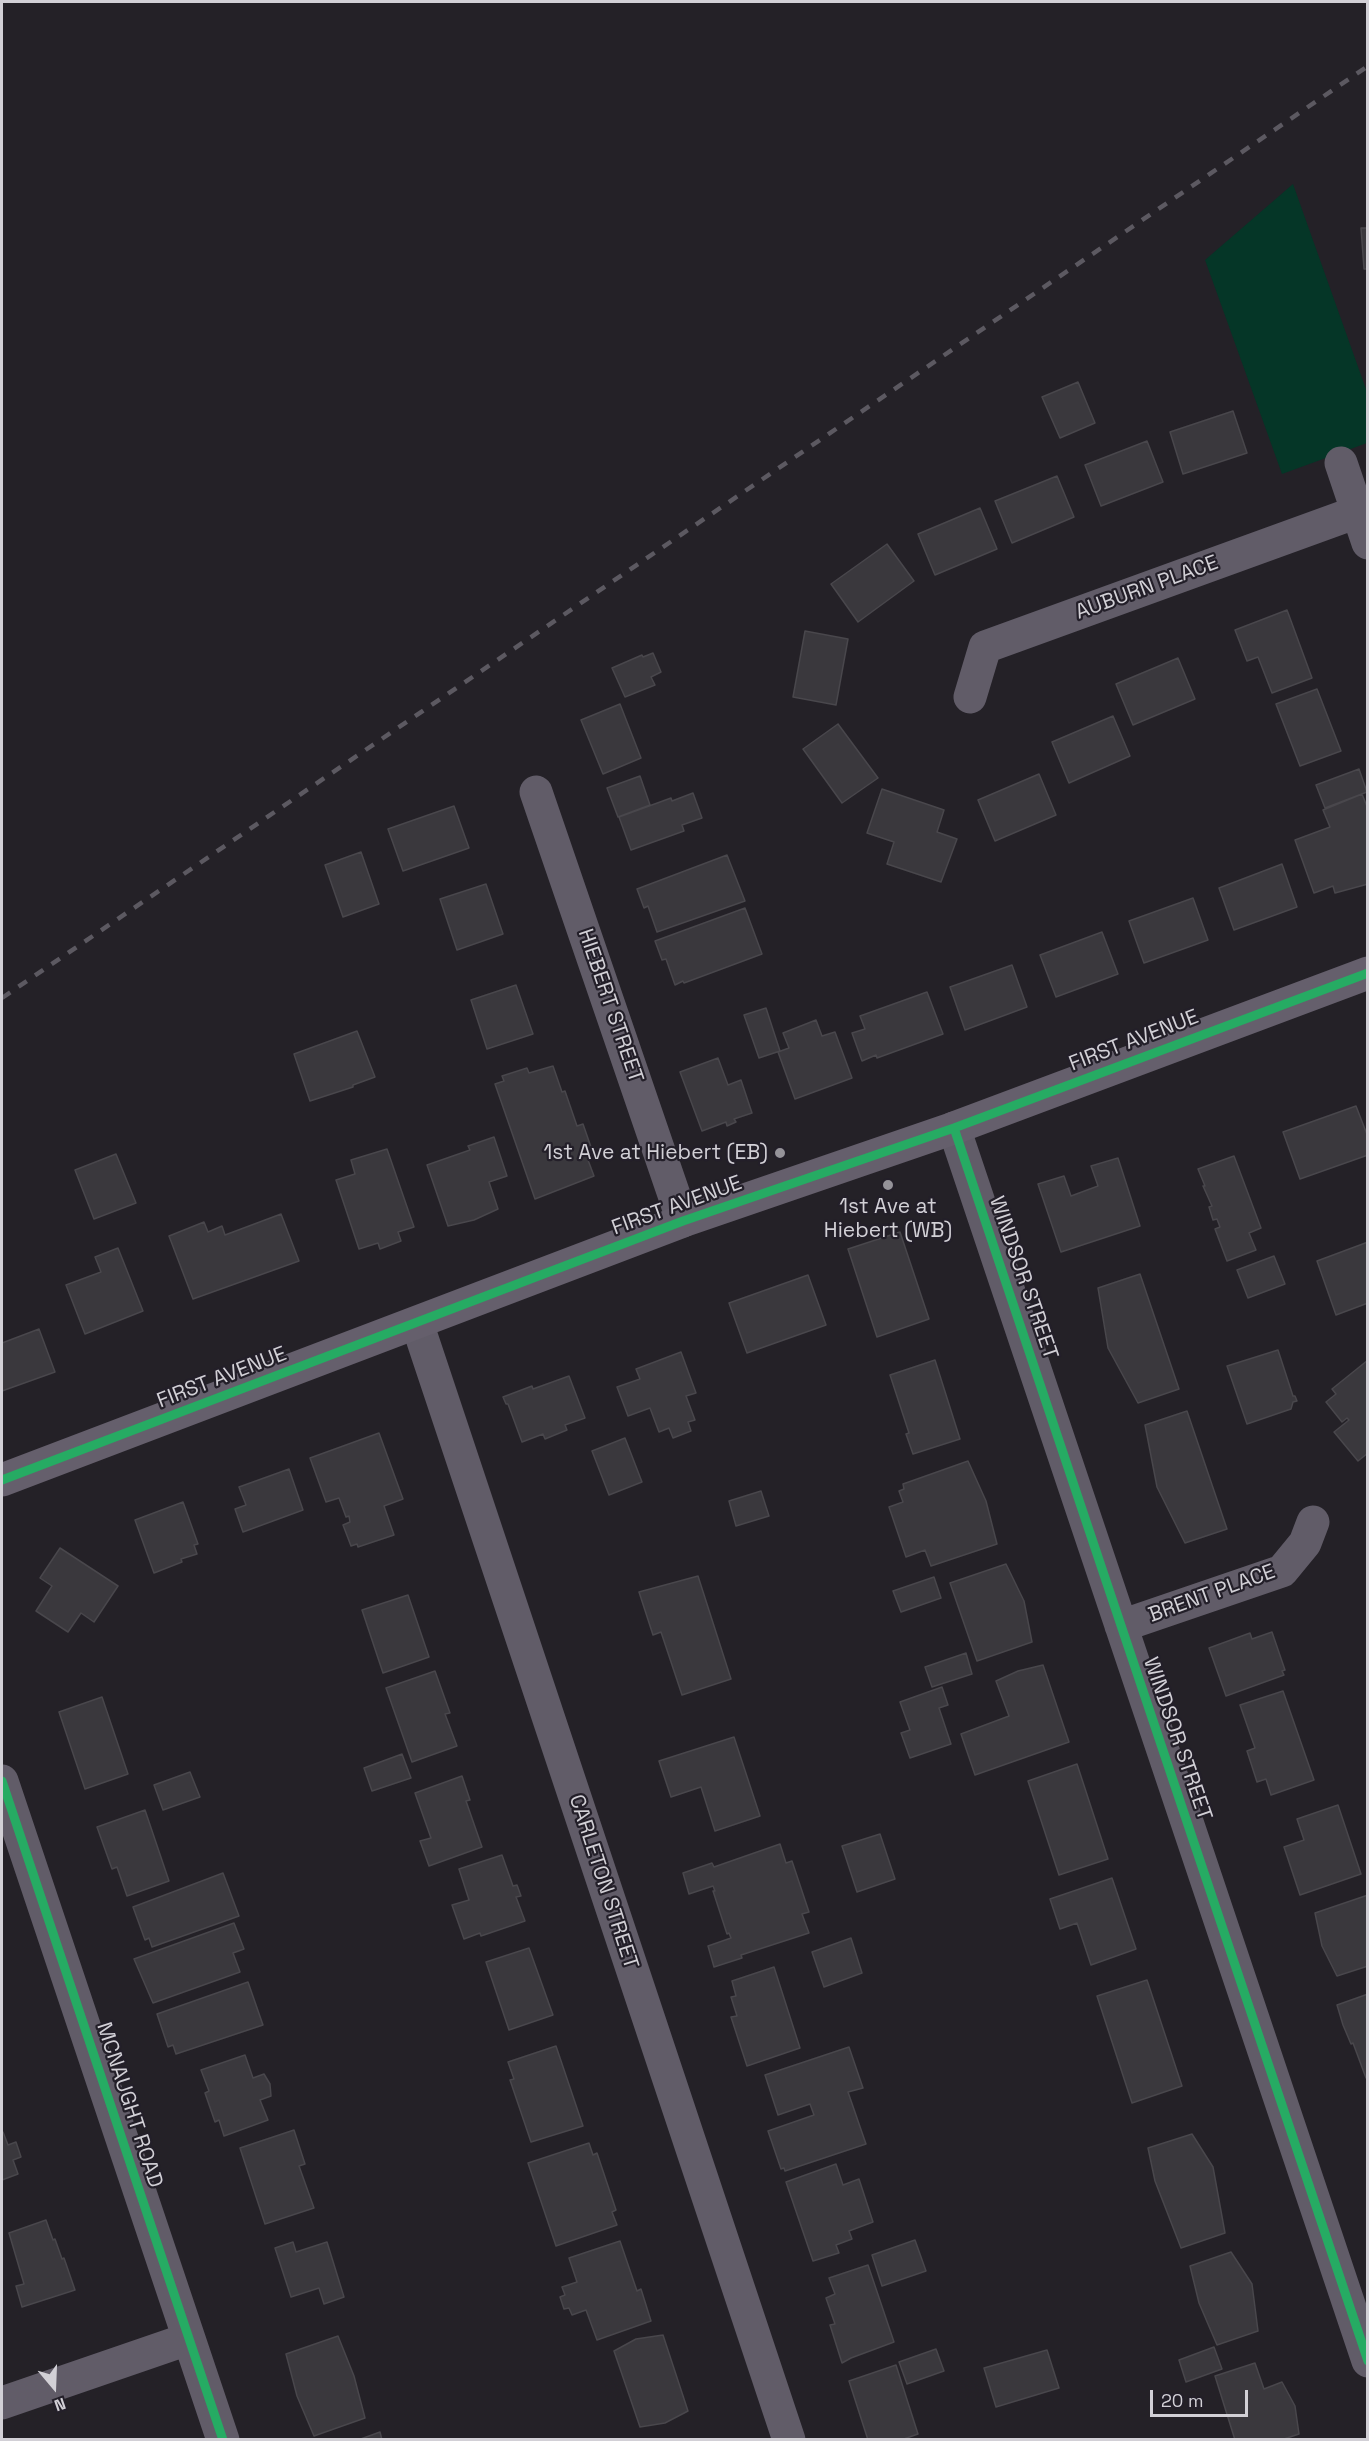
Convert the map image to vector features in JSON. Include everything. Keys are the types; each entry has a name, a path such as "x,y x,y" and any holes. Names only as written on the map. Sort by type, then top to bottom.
{"street":[{"path":"1341,463 1368,543"},
{"name":"AUBURN PLACE","path":"970,697 985,647 1357,512"},
{"name":"HIEBERT STREET","path":"536,792 683,1221"},
{"name":"FIRST AVENUE","path":"2,1480 683,1221 954,1128 1368,973"},
{"name":"WINDSOR STREET","path":"954,1128 1368,2361"},
{"name":"CARLETON STREET","path":"417,1323 789,2439"},
{"name":"BRENT PLACE","path":"1121,1626 1282,1571 1305,1544 1313,1522"},
{"name":"MCNAUGHT ROAD","path":"2,1781 223,2439"},
{"path":"2,2403 188,2339"}],"green space":[{"path":"1293,184 1367,392 1367,443 1282,474 1205,260"}],"building":[{"path":"1361,228 1368,228 1368,269 1364,269"},
{"path":"1078,382 1095,423 1060,438 1042,397"},
{"path":"1233,411 1247,453 1183,474 1170,432"},
{"path":"1147,441 1163,482 1101,506 1085,465"},
{"path":"1057,476 1074,517 1012,543 995,501"},
{"path":"980,508 997,549 935,575 918,534"},
{"path":"887,544 914,581 858,622 831,584"},
{"path":"1287,610 1312,678 1272,693 1258,657 1247,661 1235,630"},
{"path":"805,631 848,639 836,705 793,697"},
{"path":"653,653 661,672 651,677 655,685 625,697 612,668 642,655 643,657"},
{"path":"1178,658 1195,699 1133,725 1116,684"},
{"path":"1317,689 1341,751 1300,766 1276,704"},
{"path":"620,704 641,758 603,774 581,720"},
{"path":"1113,716 1130,756 1069,783 1052,742"},
{"path":"838,724 878,778 842,803 803,749"},
{"path":"1359,769 1367,792 1325,808 1316,785"},
{"path":"1039,774 1056,815 995,841 978,800"},
{"path":"640,776 650,805 618,817 607,788"},
{"path":"882,789 944,810 937,832 957,839 941,882 887,864 894,842 867,833"},
{"path":"693,793 702,818 682,825 684,831 631,850 619,817 671,798 672,801"},
{"path":"1362,794 1368,809 1368,884 1335,893 1333,886 1314,893 1295,840 1330,827 1323,810"},
{"path":"454,806 469,848 403,871 388,829"},
{"path":"361,852 379,904 343,917 325,865"},
{"path":"727,855 745,901 657,932 648,906 644,908 637,889"},
{"path":"1282,864 1297,907 1234,930 1219,888"},
{"path":"486,884 503,934 457,950 440,899"},
{"path":"1193,898 1208,940 1144,963 1129,921"},
{"path":"745,908 762,954 675,985 666,959 662,960 655,941"},
{"path":"1102,932 1118,974 1056,997 1040,955"},
{"path":"1012,965 1027,1007 965,1030 950,987"},
{"path":"516,985 533,1034 487,1049 471,1000"},
{"path":"927,992 943,1034 877,1058 876,1055 862,1061 852,1033 865,1029 860,1016"},
{"path":"766,1008 780,1051 759,1058 744,1015"},
{"path":"816,1020 822,1036 835,1032 852,1078 795,1099 778,1052 789,1048 783,1033"},
{"path":"357,1031 375,1077 310,1101 294,1054"},
{"path":"718,1058 728,1085 741,1080 752,1113 734,1119 736,1122 727,1126 726,1122 702,1131 680,1072"},
{"path":"553,1066 562,1092 565,1091 577,1126 583,1124 592,1150 585,1152 594,1176 535,1199 495,1084 504,1081 502,1076 527,1068 529,1073"},
{"path":"1356,1106 1368,1137 1368,1155 1300,1179 1283,1132"},
{"path":"494,1137 507,1176 489,1182 498,1209 474,1220 448,1226 427,1165 470,1150 468,1146"},
{"path":"387,1149 414,1227 398,1232 401,1241 380,1249 378,1243 359,1249 336,1180 355,1174 351,1160"},
{"path":"116,1154 136,1203 94,1219 75,1170"},
{"path":"1234,1156 1261,1228 1249,1233 1256,1250 1227,1261 1215,1229 1220,1227 1217,1219 1213,1220 1209,1207 1212,1206 1198,1169"},
{"path":"1118,1158 1140,1226 1061,1252 1038,1184 1064,1176 1071,1196 1098,1186 1091,1166"},
{"path":"281,1214 299,1261 193,1299 169,1236 204,1222 208,1232 222,1226 225,1235"},
{"path":"900,1232 929,1319 877,1337 848,1249"},
{"path":"1368,1242 1368,1303 1336,1315 1317,1261"},
{"path":"118,1248 143,1311 85,1334 66,1285 101,1272 95,1257"},
{"path":"1274,1256 1285,1284 1248,1298 1237,1270"},
{"path":"1140,1274 1179,1389 1138,1403 1108,1348 1098,1288"},
{"path":"808,1275 826,1325 747,1353 729,1303"},
{"path":"39,1329 55,1372 2,1391 2,1343"},
{"path":"1278,1350 1293,1396 1297,1401 1293,1402 1291,1409 1247,1424 1227,1366"},
{"path":"681,1352 696,1393 686,1396 695,1420 688,1422 691,1431 673,1438 669,1428 659,1432 650,1408 628,1416 617,1387 640,1379 636,1369"},
{"path":"935,1360 960,1439 913,1454 906,1434 909,1433 890,1375"},
{"path":"1368,1360 1368,1453 1358,1461 1334,1432 1349,1420 1347,1418 1342,1422 1326,1402 1336,1394 1332,1389"},
{"path":"569,1376 585,1418 565,1425 567,1430 545,1439 543,1434 522,1442 508,1404 503,1397"},
{"path":"1187,1411 1227,1529 1185,1543 1157,1487 1145,1425"},
{"path":"379,1433 403,1499 384,1506 394,1535 358,1547 357,1544 351,1546 343,1525 350,1522 349,1516 346,1517 339,1498 326,1502 310,1458"},
{"path":"625,1438 642,1482 609,1495 592,1451"},
{"path":"968,1461 986,1501 997,1544 931,1566 925,1550 906,1557 889,1507 903,1502 899,1491 904,1489 903,1484"},
{"path":"289,1469 303,1510 243,1532 235,1509 246,1505 239,1487"},
{"path":"761,1491 769,1516 736,1526 729,1501"},
{"path":"183,1502 198,1544 194,1545 197,1554 181,1559 182,1562 154,1573 135,1520"},
{"path":"60,1548 118,1586 94,1622 81,1613 68,1632 36,1611 52,1586 40,1578"},
{"path":"1006,1564 1024,1601 1032,1642 977,1661 950,1583"},
{"path":"698,1576 731,1679 682,1695 661,1632 653,1635 639,1592"},
{"path":"934,1577 941,1598 901,1612 893,1591"},
{"path":"408,1595 429,1657 383,1673 362,1610"},
{"path":"1272,1632 1285,1670 1282,1671 1284,1675 1226,1696 1209,1648 1250,1633 1252,1639"},
{"path":"966,1653 972,1674 932,1687 925,1667"},
{"path":"1043,1665 1069,1742 975,1775 961,1734 1009,1716 996,1681 1018,1671"},
{"path":"435,1671 450,1713 445,1714 457,1746 412,1762 386,1688"},
{"path":"942,1687 948,1705 939,1708 951,1744 910,1758 901,1733 910,1730 900,1702"},
{"path":"1283,1691 1314,1780 1271,1795 1266,1779 1257,1782 1247,1751 1255,1748 1240,1705"},
{"path":"102,1697 128,1774 85,1789 59,1712"},
{"path":"734,1737 760,1816 715,1831 701,1787 671,1797 659,1761"},
{"path":"402,1754 411,1778 372,1791 364,1768"},
{"path":"1077,1764 1108,1859 1059,1875 1028,1781"},
{"path":"190,1772 200,1797 163,1810 154,1785"},
{"path":"462,1776 470,1800 466,1801 482,1847 429,1866 420,1841 431,1838 415,1793"},
{"path":"1338,1805 1361,1874 1300,1895 1284,1847 1304,1840 1297,1819"},
{"path":"145,1810 169,1881 127,1896 117,1867 112,1869 97,1827"},
{"path":"880,1834 895,1879 857,1892 842,1846"},
{"path":"780,1844 786,1863 792,1861 809,1912 802,1914 809,1933 741,1955 742,1958 714,1967 708,1946 731,1938 729,1933 727,1934 713,1886 689,1894 683,1873 712,1863 714,1867"},
{"path":"502,1855 513,1886 517,1885 521,1896 516,1897 525,1921 481,1936 480,1933 464,1939 452,1905 469,1900 459,1869"},
{"path":"223,1873 239,1916 152,1947 149,1938 145,1940 133,1907"},
{"path":"1112,1878 1136,1949 1091,1965 1077,1923 1060,1929 1050,1899"},
{"path":"1368,1895 1368,1966 1337,1976 1322,1946 1315,1913"},
{"path":"234,1923 244,1949 233,1953 240,1972 153,2003 134,1959"},
{"path":"851,1938 862,1973 824,1987 812,1952"},
{"path":"529,1948 553,2015 509,2030 486,1962"},
{"path":"774,1967 800,2048 747,2066 731,2017 737,2016 731,1997 736,1996 732,1981"},
{"path":"1147,1980 1182,2086 1132,2103 1097,1996"},
{"path":"248,1982 263,2025 176,2054 173,2045 168,2047 157,2014"},
{"path":"1368,1994 1368,2077 1366,2078 1353,2043 1351,2044 1343,2025 1337,2005"},
{"path":"556,2046 583,2126 531,2142 510,2080 514,2079 508,2062"},
{"path":"849,2047 863,2088 848,2092 866,2144 785,2171 784,2168 781,2169 768,2131 814,2115 810,2104 778,2115 765,2075"},
{"path":"245,2055 253,2078 264,2074 270,2084 271,2096 260,2100 268,2120 224,2136 219,2120 215,2122 205,2093 209,2091 201,2070"},
{"path":"294,2130 305,2164 299,2166 314,2208 265,2224 240,2148"},
{"path":"2,2132 8,2145 16,2142 21,2157 13,2160 18,2174 2,2180"},
{"path":"1192,2134 1213,2167 1225,2233 1181,2248 1155,2181 1148,2148"},
{"path":"589,2143 593,2155 597,2153 616,2210 612,2212 617,2225 556,2246 528,2163"},
{"path":"836,2164 843,2185 859,2179 873,2222 849,2231 852,2239 836,2245 839,2253 813,2261 786,2182"},
{"path":"46,2220 62,2259 64,2258 75,2290 22,2307 16,2286 24,2284 9,2233"},
{"path":"915,2240 926,2271 882,2286 872,2255"},
{"path":"620,2241 637,2291 641,2289 651,2321 597,2340 586,2310 572,2315 569,2308 564,2309 560,2297 565,2295 562,2287 577,2282 569,2258"},
{"path":"293,2242 296,2252 327,2242 344,2297 324,2304 319,2288 291,2297 275,2248"},
{"path":"1231,2252 1252,2284 1258,2331 1217,2345 1199,2303 1190,2266"},
{"path":"868,2265 894,2342 842,2363 830,2325 835,2324 826,2298 835,2294 829,2278"},
{"path":"663,2335 688,2411 665,2423 640,2427 614,2351 636,2339"},
{"path":"338,2336 354,2376 365,2418 314,2436 297,2396 286,2354"},
{"path":"1214,2347 1222,2369 1186,2382 1179,2360"},
{"path":"936,2349 944,2371 907,2384 899,2362"},
{"path":"1047,2350 1059,2388 996,2407 984,2368"},
{"path":"1255,2363 1264,2389 1282,2382 1295,2406 1299,2434 1281,2440 1235,2440 1215,2376"},
{"path":"896,2365 918,2434 901,2440 868,2440 849,2381"},
{"path":"380,2432 382,2440 358,2440"}],"railway":[{"path":"2,998 1368,66"}],"cycle path":[{"path":"2,1480 683,1221 954,1128 1368,973"},
{"path":"954,1128 1368,2361"},
{"path":"2,1781 223,2440"}],"place":[{"name":"1st Ave at Hiebert (EB)","path":"780,1153"},
{"name":"1st Ave at Hiebert (WB)","path":"888,1185"}]}
